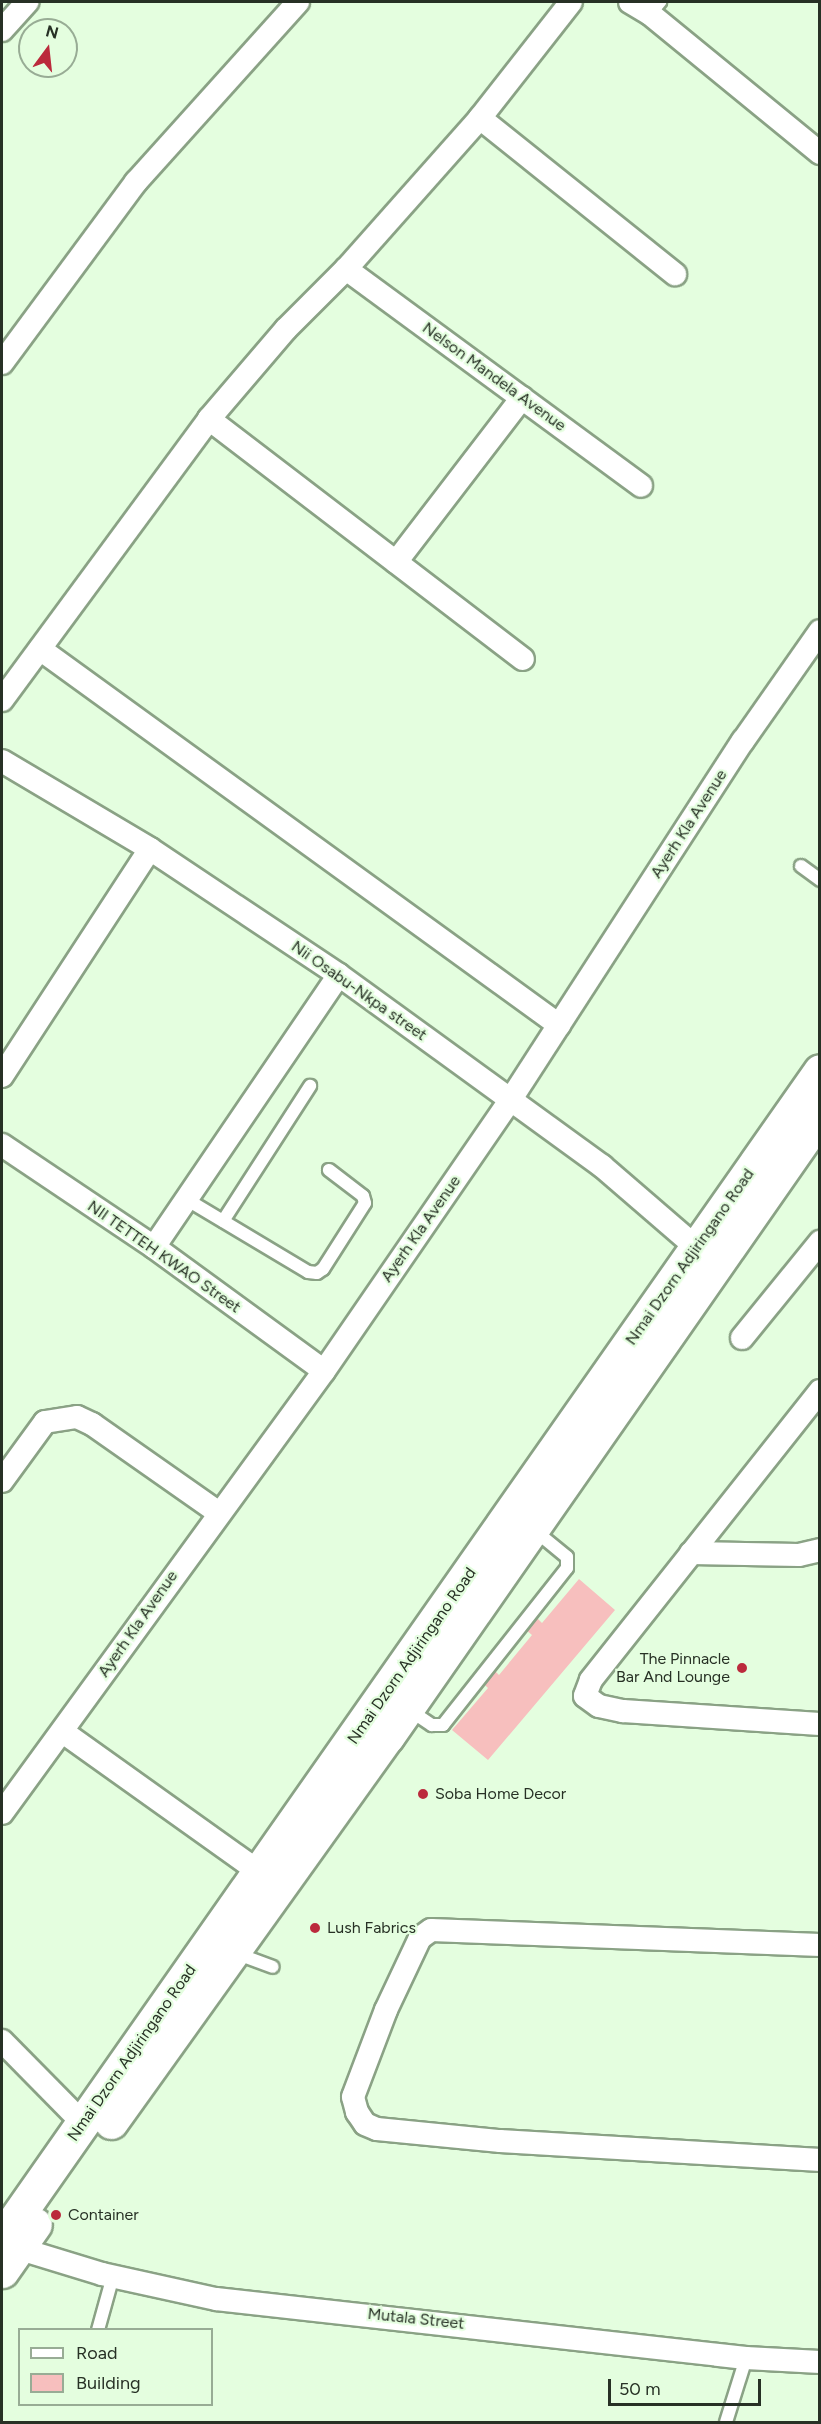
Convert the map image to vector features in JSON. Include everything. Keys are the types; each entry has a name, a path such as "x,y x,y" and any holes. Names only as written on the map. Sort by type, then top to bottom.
{"main road":[{"name":"Nmai Dzorn Adjiringano Road","path":"7,2237 234,1953 376,1730 697,1248 819,1071"},
{"name":"Nmai Dzorn Adjiringano Road","path":"7,2237 83,2123 259,1872 376,1730 407,1709 819,1116"}],"street":[{"path":"2,30 27,2"},
{"path":"2,363 136,182 298,2"},
{"path":"2,700 209,419 286,329 346,269 480,118 571,2"},
{"path":"630,2 655,8 819,153"},
{"path":"480,118 675,274"},
{"name":"Nelson Mandela Avenue","path":"346,269 641,486"},
{"path":"396,562 522,398"},
{"path":"209,419 523,659"},
{"name":"Ayerh Kla Avenue","path":"2,1812 63,1732 219,1513 324,1371 511,1099 737,751 812,659 819,631"},
{"path":"39,650 560,1025"},
{"name":"Nii Osabu-Nkpa street","path":"2,761 150,849 339,975 602,1166 697,1248"},
{"path":"2,1076 150,849"},
{"path":"154,1247 339,975"},
{"name":"NII TETTEH KWAO Street","path":"2,1146 154,1247 324,1371"},
{"path":"742,1338 819,1242"},
{"path":"819,1391 585,1689 585,1696 599,1706 623,1711 819,1724"},
{"path":"2,1481 45,1422 77,1417 92,1424 219,1513"},
{"path":"691,1553 799,1555 819,1550"},
{"path":"63,1732 259,1872"},
{"path":"819,1945 431,1930 420,1938 386,2010 353,2097 361,2118 377,2129 500,2141 819,2160"},
{"path":"2,2041 83,2123"},
{"name":"Mutala Street","path":"7,2237 113,2276 216,2299 746,2358 819,2362"}],"lane":[{"path":"801,866 819,880"},
{"path":"223,1221 310,1086"},
{"path":"186,1199 308,1272 317,1274 323,1269 365,1203 363,1196 329,1170"},
{"path":"407,1709 432,1725 443,1725 567,1568 567,1557 533,1529"},
{"path":"234,1953 273,1967"},
{"path":"99,2328 113,2276"},
{"path":"726,2422 746,2358"}],"building":[{"path":"579,1579 615,1610 488,1760 452,1730 488,1688 483,1683 494,1670 499,1675 532,1635 526,1630 537,1618 542,1623"}],"place":[{"name":"The Pinnacle Bar And Lounge","path":"742,1668"},
{"name":"Soba Home Decor","path":"423,1794"},
{"name":"Lush Fabrics","path":"315,1928"},
{"name":"Container","path":"56,2215"}]}
